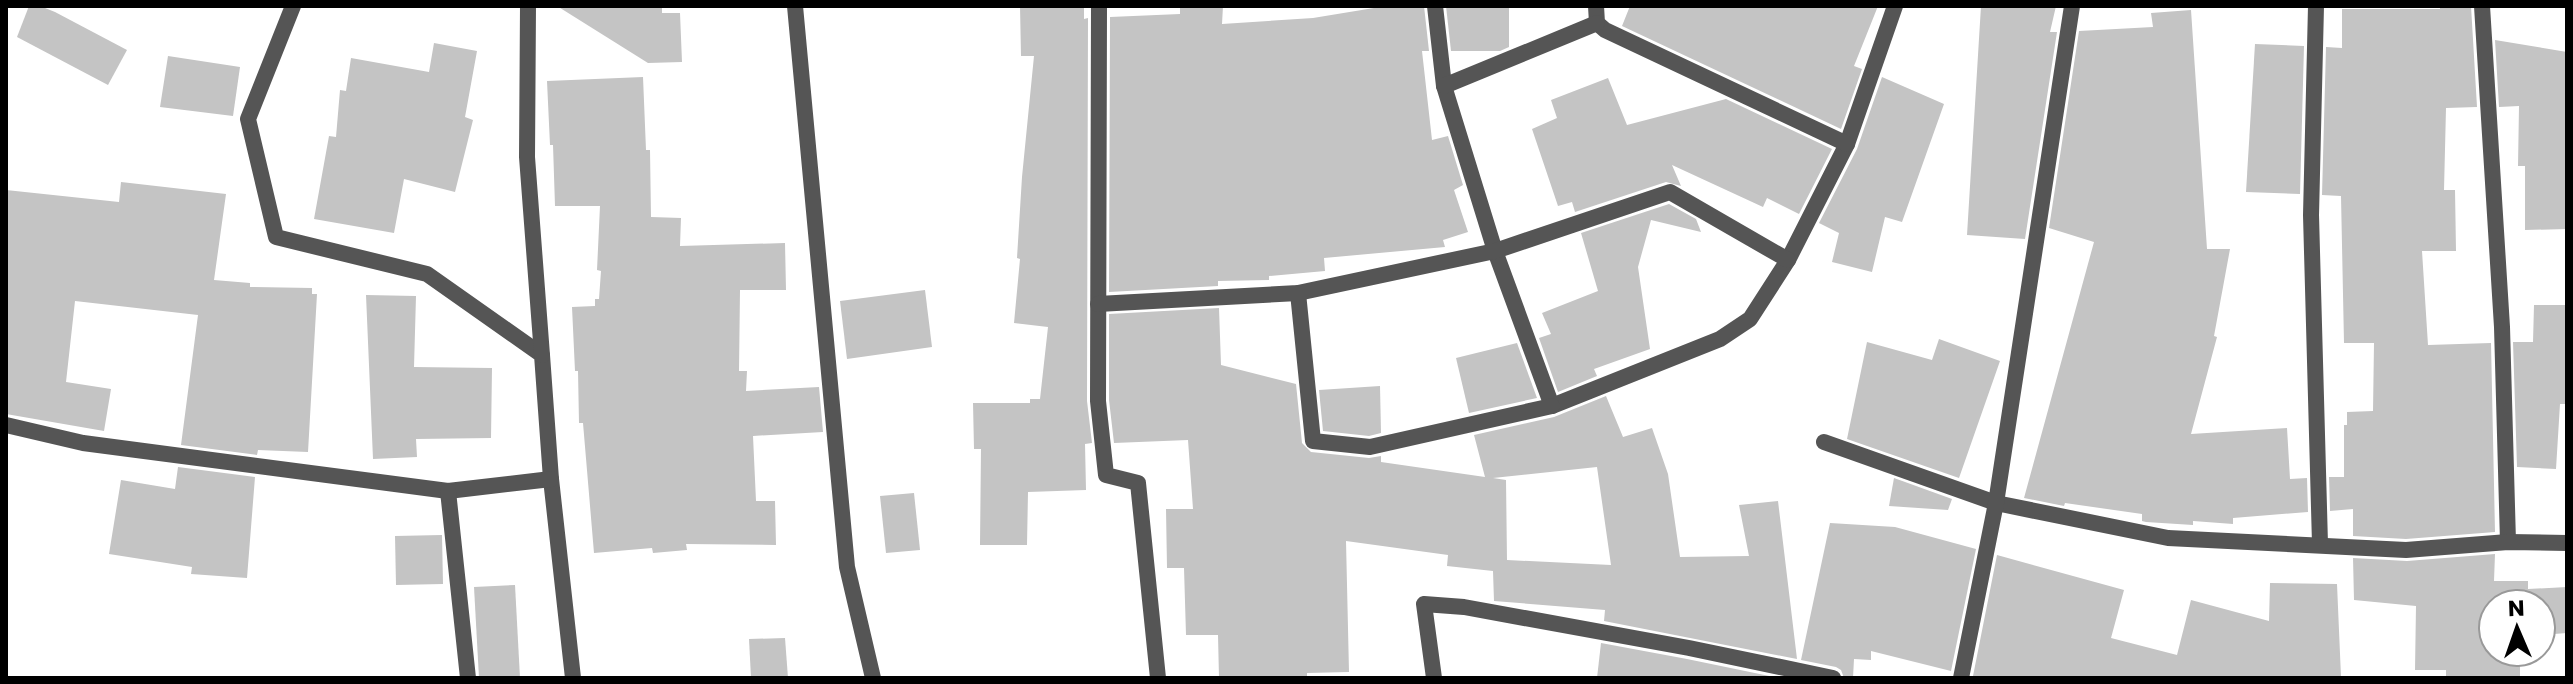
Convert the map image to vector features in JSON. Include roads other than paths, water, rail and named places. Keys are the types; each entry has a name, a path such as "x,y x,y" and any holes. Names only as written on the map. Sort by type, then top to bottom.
{"street":[{"path":"293,6 248,119 276,237 427,274 542,355"},
{"path":"528,6 527,157 551,479 573,678"},
{"path":"795,6 847,567 873,678"},
{"path":"1099,6 1098,401 1106,475 1138,483 1158,678"},
{"path":"1435,6 1444,86 1495,251 1552,406"},
{"path":"1596,6 1597,23 1605,30 1847,144"},
{"path":"1298,293 1313,441 1370,447 1552,406 1720,339 1750,319 1788,260 1847,144 1895,6"},
{"path":"1961,678 1996,503 2072,6"},
{"path":"2316,6 2311,215 2320,544"},
{"path":"2482,6 2502,327 2508,542"},
{"path":"1444,86 1597,23"},
{"path":"1098,304 1298,293 1495,251 1670,192 1788,260"},
{"path":"6,425 83,443 448,491 551,479"},
{"path":"1824,442 1996,503 2168,538 2406,550 2508,542 2567,543"},
{"path":"448,491 468,678"},
{"path":"1434,678 1424,604 1479,610 1833,678"}]}
